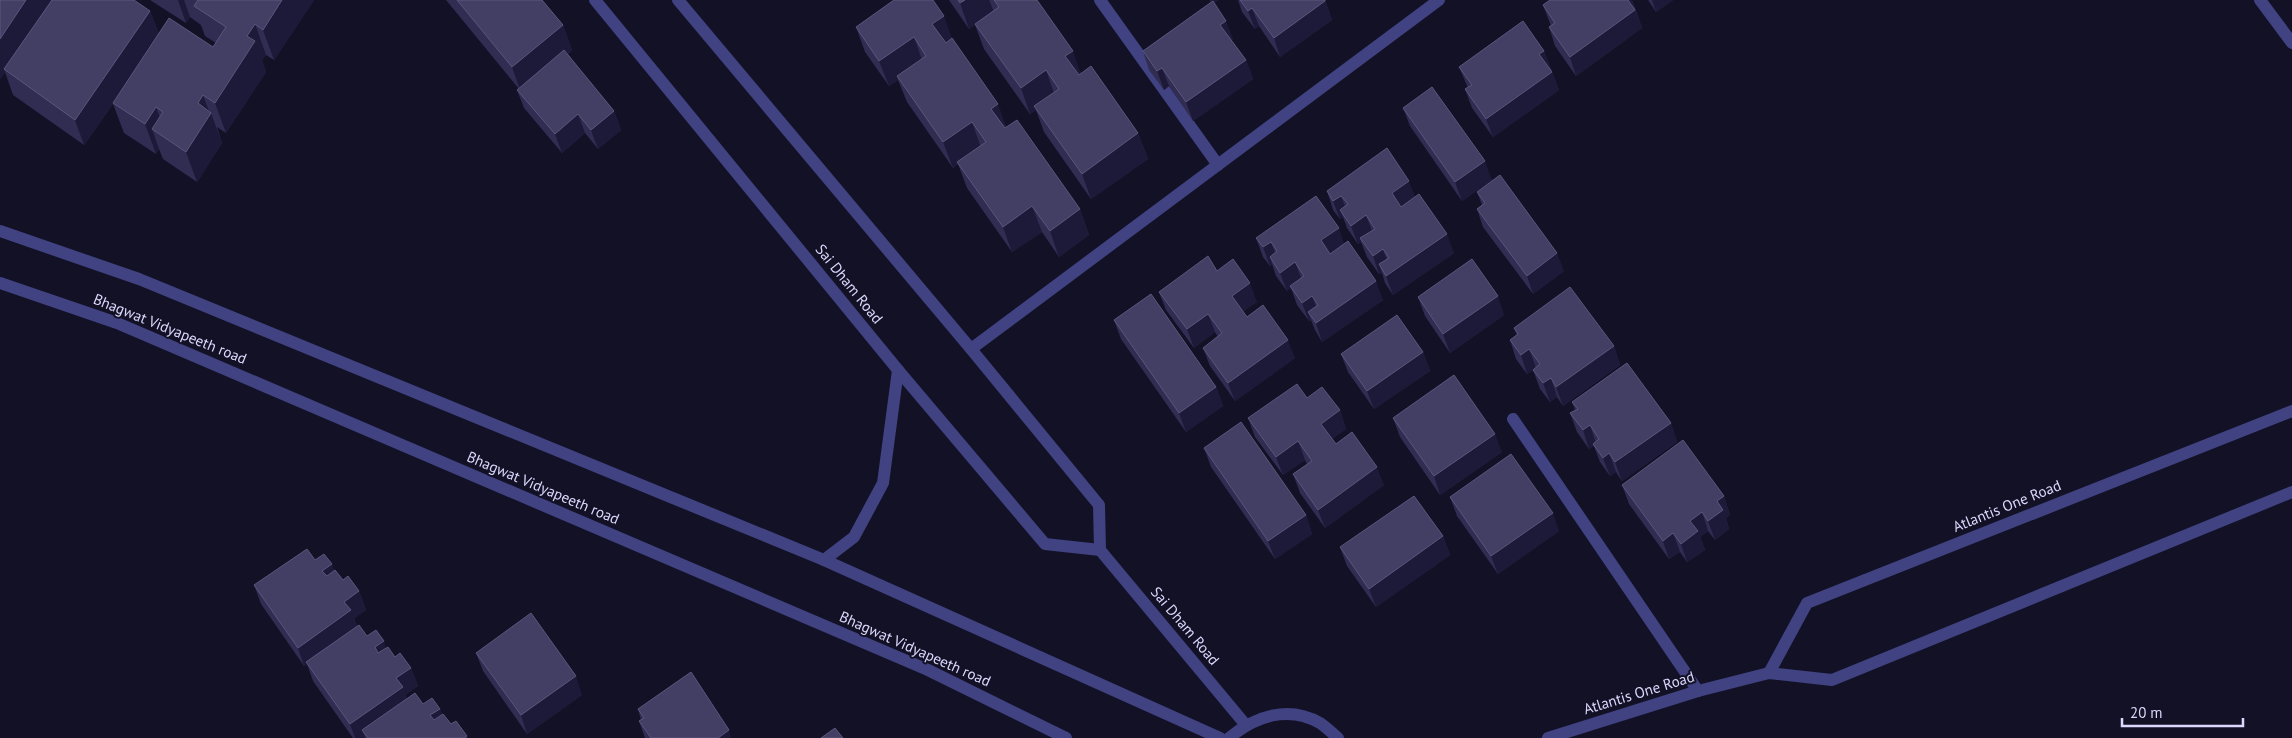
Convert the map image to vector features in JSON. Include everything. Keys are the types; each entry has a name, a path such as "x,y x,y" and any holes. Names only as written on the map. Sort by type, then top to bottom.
{"street":[{"name":"Sai Dham Road","path":"595,0 898,370 1046,544 1100,550 1245,724"},
{"path":"678,0 971,349 1099,505 1100,550"},
{"path":"1100,0 1218,165"},
{"path":"971,349 1439,0"},
{"path":"2260,0 2292,43"},
{"path":"0,231 139,279 824,560 1220,738"},
{"name":"Bhagwat Vidyapeeth road","path":"0,283 117,322 928,670 1066,738"},
{"path":"824,560 854,537 883,483 898,370"},
{"name":"Atlantis One Road","path":"1769,673 1807,603 2292,411"},
{"path":"1512,419 1698,691"},
{"name":"Atlantis One Road","path":"1548,738 1698,691 1769,673 1832,680 2292,492"},
{"path":"1229,738 1245,724 1269,715 1295,714 1320,723 1338,738"}],"building":[{"path":"0,0 26,0 0,39"},
{"path":"52,0 134,0 150,11 75,120 4,69"},
{"path":"198,0 282,0 263,30 255,24 247,36 255,41 215,103 203,95 198,103 211,113 186,152 152,129 163,112 156,107 145,124 113,103 169,18 213,47 226,27 194,6"},
{"path":"457,0 542,0 563,25 512,67"},
{"path":"894,0 933,0 944,16 932,24 946,43 952,38 998,104 991,109 1005,128 1017,120 1080,209 1050,231 1032,206 1003,227 957,162 986,142 972,122 943,142 897,76 926,56 914,37 879,61 856,27"},
{"path":"994,0 1037,0 1073,51 1065,56 1079,75 1091,66 1138,133 1082,174 1034,106 1059,89 1046,70 1021,88 975,24 999,7"},
{"path":"1240,0 1325,1 1274,38 1252,8 1248,11"},
{"path":"1550,0 1628,0 1635,10 1570,57 1549,27 1555,23 1543,5"},
{"path":"1213,1 1226,21 1220,25 1246,60 1186,102 1162,68 1157,71 1143,51"},
{"path":"1523,21 1544,51 1539,54 1552,72 1486,119 1465,89 1472,85 1459,67"},
{"path":"564,50 614,111 591,130 578,114 555,134 517,90"},
{"path":"1432,87 1485,161 1455,182 1403,108"},
{"path":"1387,148 1409,181 1392,193 1401,207 1419,194 1447,234 1386,276 1379,264 1389,258 1383,249 1373,256 1360,238 1375,229 1366,215 1351,226 1340,210 1348,204 1341,196 1333,201 1327,191"},
{"path":"1500,175 1557,253 1527,276 1477,209 1485,203 1477,192"},
{"path":"1316,196 1339,228 1321,240 1330,254 1348,241 1376,281 1316,323 1308,312 1318,305 1312,296 1302,303 1290,286 1304,276 1295,262 1280,273 1270,257 1277,251 1271,242 1263,247 1256,238"},
{"path":"1208,256 1217,271 1233,259 1250,283 1232,296 1247,317 1263,305 1288,340 1228,383 1203,348 1222,333 1208,314 1187,329 1159,292"},
{"path":"1472,259 1498,296 1443,334 1418,297"},
{"path":"1570,287 1614,346 1556,387 1551,378 1543,383 1533,370 1540,364 1529,349 1521,355 1510,340 1518,334 1514,328"},
{"path":"1151,294 1216,387 1179,413 1114,320"},
{"path":"1397,315 1423,352 1367,391 1341,354"},
{"path":"1627,363 1671,423 1615,462 1609,453 1603,458 1593,444 1599,439 1590,425 1583,430 1570,413 1578,409 1572,402"},
{"path":"1454,375 1495,434 1434,476 1393,418"},
{"path":"1297,384 1307,398 1322,387 1340,410 1321,424 1336,444 1352,432 1377,467 1318,510 1293,474 1312,461 1298,441 1276,457 1248,418"},
{"path":"1241,422 1306,515 1268,541 1204,448"},
{"path":"1683,440 1724,496 1717,501 1723,510 1708,521 1702,512 1690,521 1698,531 1681,544 1673,533 1663,541 1622,485"},
{"path":"1511,454 1553,513 1491,556 1450,497"},
{"path":"1414,496 1443,536 1369,589 1340,547"},
{"path":"307,549 315,560 324,554 332,564 322,571 327,576 335,570 343,580 348,576 359,591 344,602 351,610 298,648 254,585"},
{"path":"531,613 576,676 521,715 476,653"},
{"path":"359,625 367,636 376,630 384,641 375,647 378,653 388,647 395,657 400,653 411,668 396,678 403,687 350,724 306,662"},
{"path":"691,672 729,730 718,738 651,738 639,721 644,718 638,709"},
{"path":"415,693 423,704 432,698 440,709 430,715 434,720 443,714 451,724 456,721 467,736 464,738 368,738 362,730"},
{"path":"835,728 843,738 821,738"}]}
